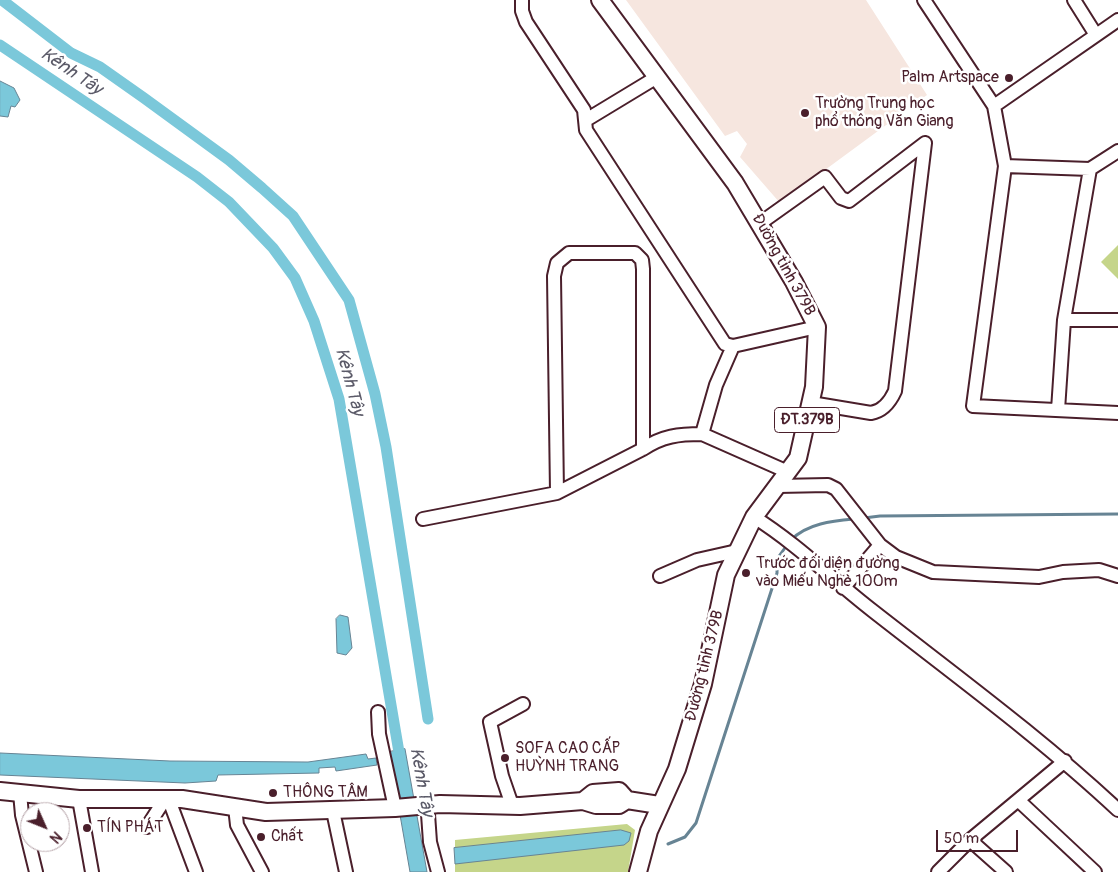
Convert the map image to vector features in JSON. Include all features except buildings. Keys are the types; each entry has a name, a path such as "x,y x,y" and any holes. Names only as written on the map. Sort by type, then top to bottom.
{"main road":[{"name":"Đường tỉnh 379B","path":"600,0 735,182 818,327 814,388 798,458 754,517 726,575 703,684 677,769 659,805 638,872"},
{"path":"0,791 79,799 182,799 266,812 393,808 427,810 512,805 583,800 593,793 619,791 628,800 659,805"}],"street":[{"path":"522,0 522,11 526,22 584,110 586,130 725,344 733,346 818,327"},
{"path":"924,0 994,106 1005,166 973,406 1118,413"},
{"path":"1074,0 1096,35"},
{"path":"994,106 1118,20"},
{"path":"586,120 657,77"},
{"path":"759,224 825,177 841,198 849,201 925,142 895,391 892,399 878,412 871,413 810,403"},
{"path":"1005,166 1090,169 1118,151"},
{"path":"895,166 909,166 921,180"},
{"path":"1058,410 1064,320 1090,169"},
{"path":"557,493 554,276 557,263 569,253 639,254 659,242"},
{"path":"639,254 642,260 643,449"},
{"path":"1064,320 1118,320"},
{"path":"702,434 716,385 733,346"},
{"path":"423,519 557,493 643,449 654,441 674,434 702,434 788,472"},
{"path":"778,486 828,485 836,489 878,542 896,557 933,572 1039,577 1063,572 1098,570 1118,576"},
{"path":"754,517 784,536 843,588 1065,761 1118,810"},
{"path":"843,588 878,542"},
{"path":"660,576 698,560 737,551"},
{"path":"512,805 502,776 490,722 523,704"},
{"path":"378,712 379,734 393,808"},
{"path":"938,872 970,840 1065,761"},
{"path":"20,793 22,815 36,872"},
{"path":"79,799 92,872"},
{"path":"147,827 167,800"},
{"path":"167,800 196,872"},
{"path":"1018,800 1095,872"},
{"path":"235,807 237,825 262,872"},
{"path":"427,810 430,842 438,872"},
{"path":"333,811 346,872"},
{"path":"970,840 1006,872"}],"shaded area":[{"name":"Trường Trung học phổ thông Văn Giang","path":"626,0 866,0 927,95 780,203 740,157 747,144 737,131 725,136"}],"green space":[{"path":"1118,245 1118,279 1101,262"},
{"path":"627,824 635,830 628,872 455,872 455,840"}],"water":[{"path":"0,81 14,88 20,100 15,107 11,106 8,117 0,116"},
{"path":"340,615 348,617 352,648 346,655 337,653 336,619"},
{"path":"405,749 427,872 410,872 389,752"},
{"path":"0,753 170,761 308,762 366,754 368,759 376,758 377,765 336,771 335,767 319,768 319,773 218,775 216,781 185,783 0,775"},
{"path":"621,830 631,833 629,841 624,845 455,864 454,848"}],"waterway":[{"path":"2,0 71,53 100,67 144,98 229,160 262,188 293,216 349,300 375,394 386,447 428,719"},
{"name":"Kênh Tây","path":"0,45 197,177 229,202 273,248 295,278 314,321 339,399 401,764"},
{"path":"864,518 880,516 1118,514"},
{"path":"791,540 813,526 855,519"},
{"path":"668,844 685,837 696,823 777,573 777,559 787,545"}],"place":[{"name":"Palm Artspace","path":"1009,78"},
{"name":"Trường Trung học phổ thông Văn Giang","path":"805,113"},
{"name":"Trước đối diện đường vào Miếu Nghè 100m","path":"746,573"},
{"name":"SOFA CAO CẤP HUỲNH TRANG","path":"505,758"},
{"name":"THÔNG TÂM","path":"273,793"},
{"name":"TÍN PHÁT","path":"87,828"},
{"name":"Chất","path":"261,837"}]}
